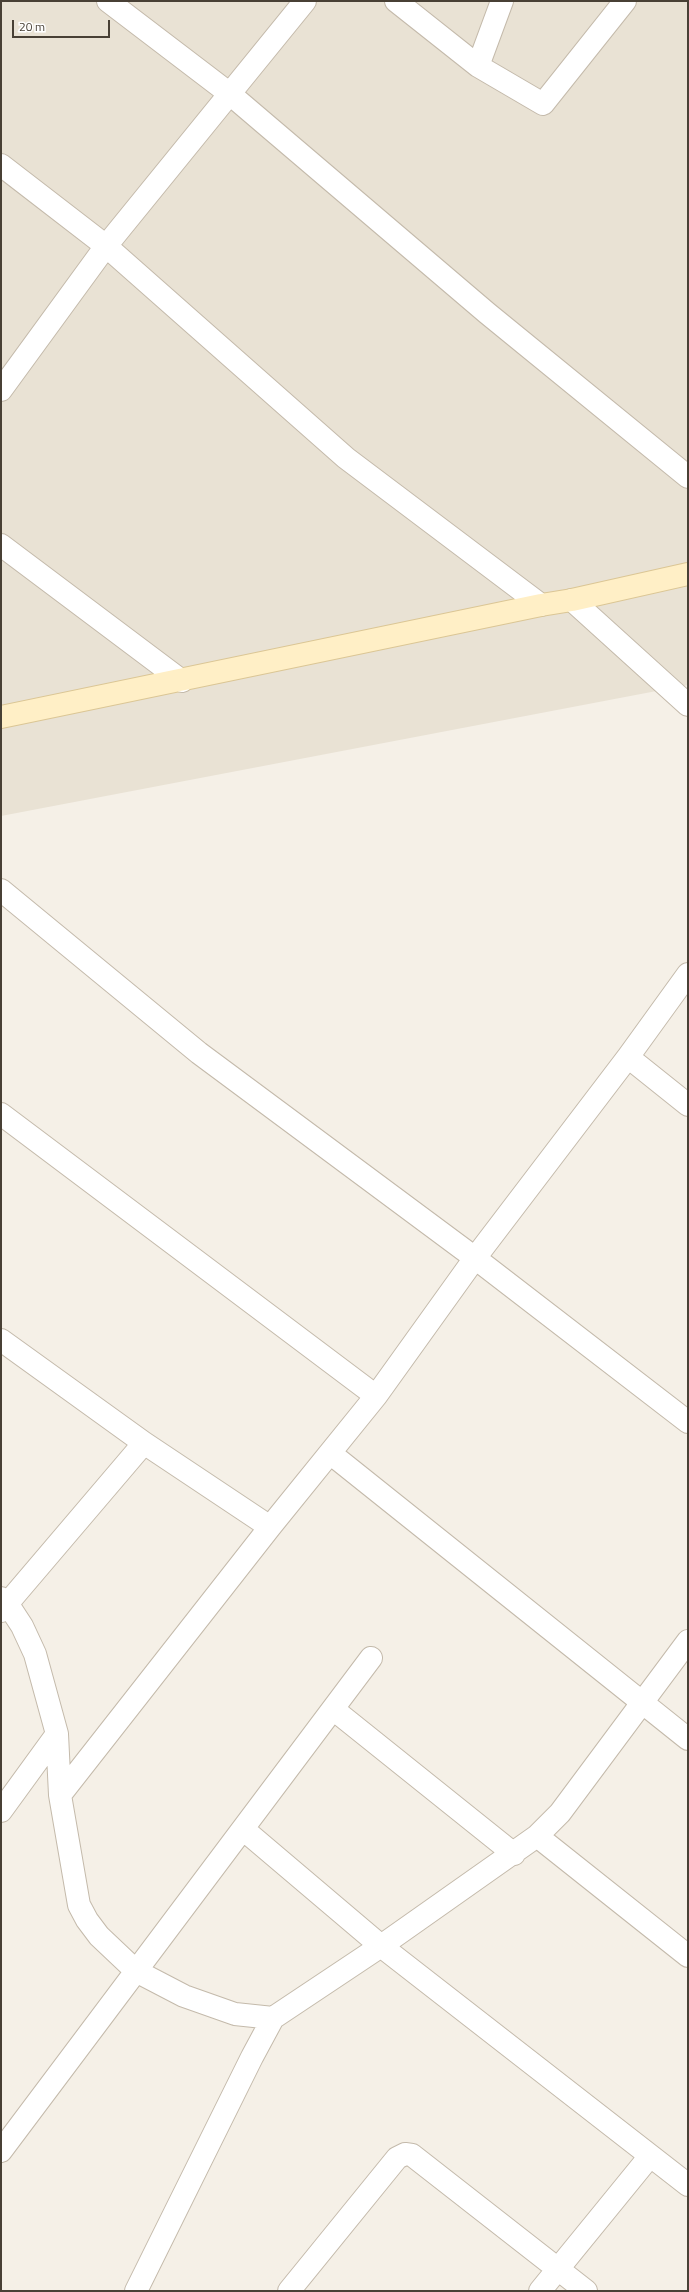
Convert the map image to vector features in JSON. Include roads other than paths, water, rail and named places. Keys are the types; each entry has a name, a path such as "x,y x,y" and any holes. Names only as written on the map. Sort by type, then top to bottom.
{"street":[{"path":"108,1 230,94 487,313 688,477"},
{"path":"1,390 106,246 305,1"},
{"path":"396,1 478,66 543,104 625,1"},
{"path":"478,66 502,1"},
{"path":"1,165 106,246 346,458 541,605"},
{"path":"1,545 182,681"},
{"path":"1,717 182,681 541,605 572,600 688,574"},
{"path":"572,600 688,705"},
{"path":"1,890 199,1053 475,1258 688,1422"},
{"path":"60,1795 270,1527 376,1396 475,1258 628,1057 688,974"},
{"path":"628,1057 688,1105"},
{"path":"1,1114 376,1396"},
{"path":"1,1340 144,1443 270,1527"},
{"path":"144,1443 3,1604 22,1626 35,1654 57,1734 60,1795 79,1905 99,1936 136,1971 184,1996 235,2014 273,2018"},
{"path":"330,1453 688,1739"},
{"path":"136,2291 248,2064 273,2018 381,1946 514,1854 537,1836 560,1813 688,1641"},
{"path":"1,2151 372,1658"},
{"path":"333,1709 514,1854"},
{"path":"1,1811 57,1734"},
{"path":"243,1829 381,1946 688,2185"},
{"path":"537,1836 688,1956"},
{"path":"289,2291 397,2158 405,2154 412,2155 586,2291"},
{"path":"540,2291 557,2268 650,2156"}]}
